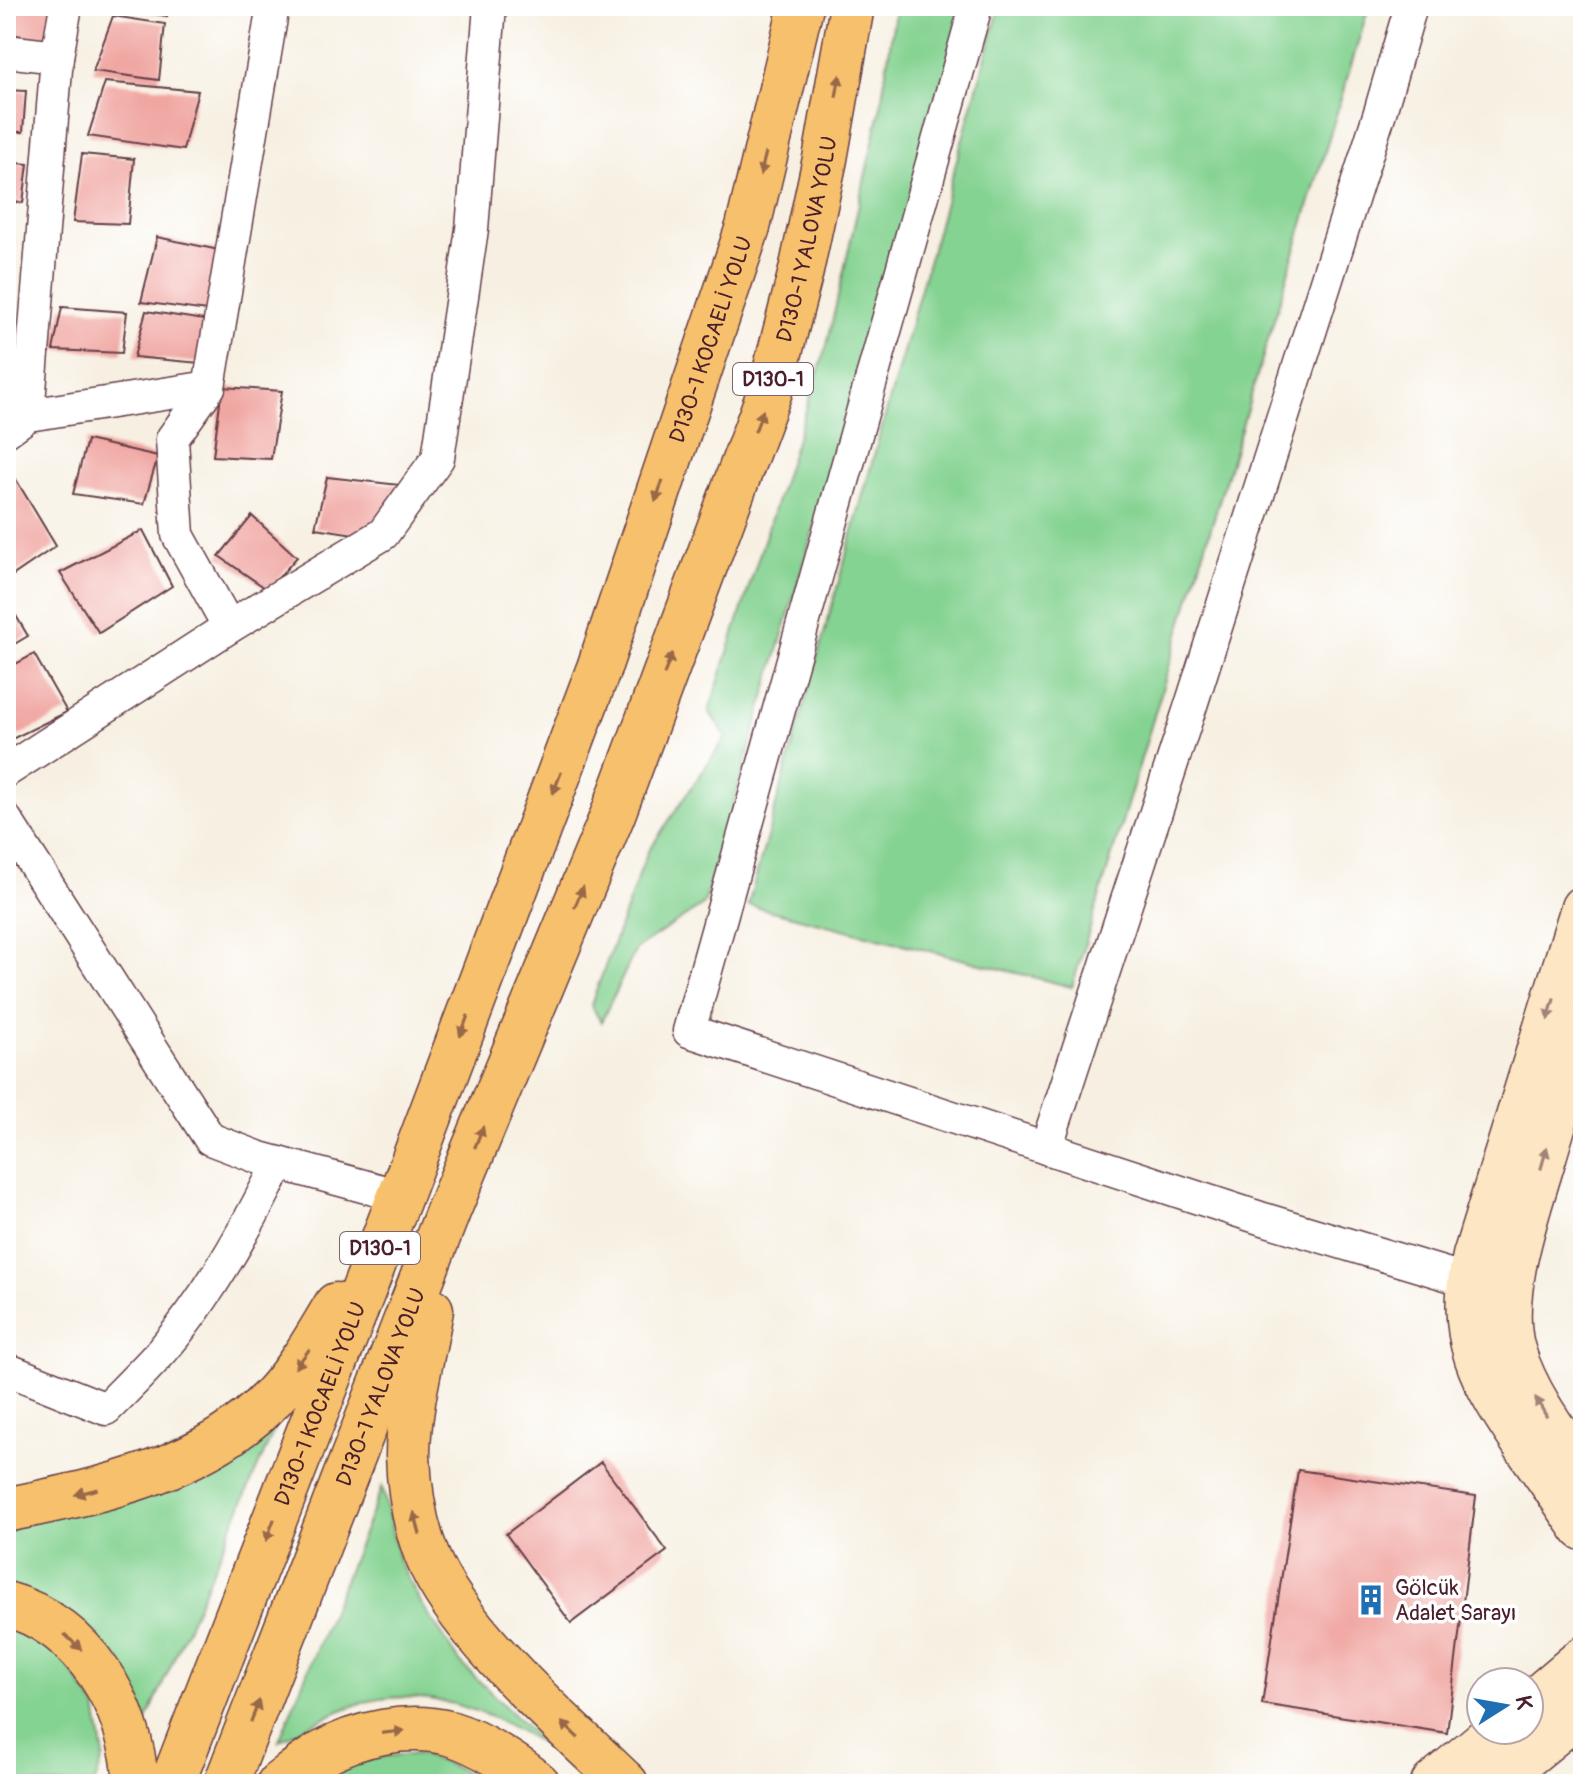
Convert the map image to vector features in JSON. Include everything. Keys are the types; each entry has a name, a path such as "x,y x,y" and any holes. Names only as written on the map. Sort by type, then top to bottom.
{"highway":[{"name":"D130-1 KOCAELİ YOLU","path":"172,1784 400,1196 599,668 748,227 801,6"},
{"name":"D130-1 YALOVA YOLU","path":"226,1784 449,1209 613,814 770,391 801,271 825,159 852,6"},
{"path":"6,1510 129,1482 178,1463 224,1438 273,1397 313,1345 400,1196"},
{"path":"449,1209 408,1450 415,1517 428,1558 449,1595 486,1643 626,1784"},
{"path":"6,1604 25,1609 69,1637 97,1666 116,1704 129,1744 136,1784"},
{"path":"279,1784 319,1755 364,1735 409,1730 452,1734 518,1767 538,1784"}],"main road":[{"path":"1583,908 1469,1281 1469,1322 1473,1350 1482,1376 1492,1397 1583,1528"},
{"path":"1583,1030 1520,1238 1511,1283 1510,1314 1512,1347 1521,1372 1583,1472"},
{"path":"1545,1690 1580,1656"},
{"path":"1492,1784 1583,1710"},
{"path":"1433,1784 1479,1746"}],"street":[{"path":"66,6 57,57 17,423 209,387"},
{"path":"229,627 178,535 172,439 209,387 273,6"},
{"path":"6,771 229,627 383,534 438,458 472,229 490,6"},
{"path":"976,6 689,1031 1260,1218 1469,1281"},
{"path":"1046,1148 1207,656 1411,6"},
{"path":"6,51 57,57"},
{"path":"6,820 210,1139 279,1163 400,1196"},
{"path":"6,1369 106,1409 162,1350 206,1291 248,1225 279,1163"}],"green space":[{"path":"896,6 966,6 704,904 636,949 601,1022 591,1005 647,853 726,737 709,711 827,345 880,111"},
{"path":"1000,6 1369,6 1072,987 748,905"},
{"path":"286,1403 143,1729 6,1584 6,1523"},
{"path":"382,1487 399,1562 421,1603 461,1663 546,1747 480,1712 456,1704 407,1697 358,1704 279,1741"},
{"path":"6,1626 18,1628 60,1656 96,1707 104,1757 94,1784 6,1784"},
{"path":"419,1754 460,1769 484,1784 313,1784 363,1760"}],"building":[{"path":"6,6 52,6 47,41 6,33"},
{"path":"167,6 167,16 120,8"},
{"path":"113,16 165,24 159,80 93,71"},
{"path":"105,82 198,91 183,150 88,136"},
{"path":"6,90 26,91 23,132 6,132"},
{"path":"82,154 134,159 128,224 73,222"},
{"path":"6,162 28,164 23,203 6,201"},
{"path":"157,237 219,250 207,311 141,302"},
{"path":"6,296 13,297 7,324 6,324"},
{"path":"62,307 127,312 122,353 53,350"},
{"path":"146,311 204,320 200,363 134,357"},
{"path":"222,387 282,391 271,459 213,456"},
{"path":"87,440 158,456 144,504 73,494"},
{"path":"6,463 56,546 6,580"},
{"path":"327,477 400,485 367,536 315,528"},
{"path":"252,516 297,557 268,590 219,556"},
{"path":"143,530 172,586 99,633 60,573"},
{"path":"6,599 28,636 6,649"},
{"path":"34,654 67,712 6,742 6,669"},
{"path":"601,1462 667,1551 571,1623 506,1534"},
{"name":"Gölcük Adalet Sarayı","path":"1298,1470 1476,1496 1447,1733 1262,1704"}],"place":[{"name":"Gölcük Adalet Sarayı","path":"1371,1600"}]}
